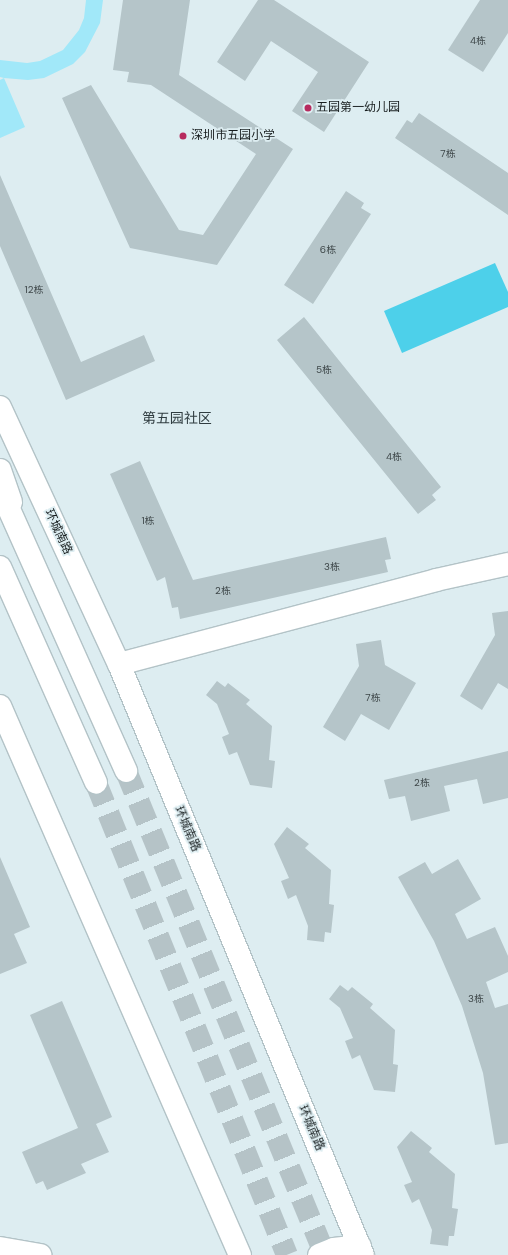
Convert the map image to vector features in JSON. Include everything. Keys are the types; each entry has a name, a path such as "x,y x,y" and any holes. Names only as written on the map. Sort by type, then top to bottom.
{"main road":[{"name":"环城南路","path":"0,407 118,664 358,1252"},
{"path":"0,470 32,560"},
{"path":"0,489 126,771"},
{"path":"118,664 436,580 508,564"},
{"path":"0,567 96,783"},
{"path":"0,595 40,656"},
{"path":"0,706 240,1255"},
{"path":"0,1248 40,1255"},
{"path":"320,1255 334,1249 358,1252"}],"shaded area":[{"path":"86,0 103,0 100,23 85,52 73,64 44,78 28,80 0,77 0,60 27,63 40,61 63,50 79,30 84,18"},
{"path":"4,78 25,127 0,138 0,80"},
{"path":"495,263 508,292 508,307 402,353 384,311"}],"building":[{"path":"123,0 190,0 179,75 293,149 217,265 130,248 62,98 91,85 179,230 203,235 256,154 151,85 127,82 129,72 113,70"},
{"path":"258,0 274,0 369,62 324,132 292,111 318,72 271,41 245,81 217,62"},
{"path":"480,0 508,0 508,33 483,72 448,50"},
{"path":"419,113 508,173 508,215 395,138 407,120 412,123"},
{"path":"0,175 81,362 144,335 155,361 66,400 0,246"},
{"path":"346,191 364,203 361,208 371,214 313,304 284,285"},
{"path":"304,317 441,487 432,495 436,500 418,514 277,340"},
{"path":"140,461 193,580 386,537 391,559 385,560 388,572 180,619 178,607 172,608 165,577 157,581 110,474"},
{"path":"508,611 508,689 498,683 482,710 460,696 495,635 492,613"},
{"path":"381,640 385,665 416,683 389,730 361,714 345,741 323,727 359,666 356,644"},
{"path":"217,681 225,687 228,683 250,700 246,704 272,726 269,760 275,761 272,788 250,785 237,752 229,755 222,737 229,734 217,704 206,695"},
{"path":"508,751 508,798 483,804 477,779 444,786 450,811 411,821 405,796 389,799 384,780"},
{"path":"287,827 309,844 305,848 331,870 329,904 334,905 331,933 325,932 324,942 307,940 308,926 296,895 288,899 281,881 289,878 274,844"},
{"path":"0,857 30,927 14,934 27,963 0,974"},
{"path":"458,859 481,899 455,914 467,939 495,927 508,956 508,972 486,982 495,1008 508,1004 508,1143 495,1145 483,1073 462,1006 434,941 398,877 425,862 432,874"},
{"path":"340,985 348,991 352,987 373,1004 370,1008 395,1030 393,1064 398,1065 395,1092 374,1090 360,1055 352,1059 345,1041 353,1038 340,1008 329,999"},
{"path":"62,1001 112,1117 96,1124 109,1152 81,1164 86,1173 47,1190 43,1181 36,1184 22,1152 78,1128 30,1015"},
{"path":"411,1131 432,1148 429,1152 455,1174 452,1208 458,1209 454,1236 449,1236 448,1246 430,1244 432,1230 419,1199 412,1203 404,1185 412,1182 397,1147"}],"tunnel":[{"path":"126,771 325,1255"},
{"path":"96,783 287,1255"}],"place":[{"name":"五园第一幼儿园","path":"308,108"},
{"name":"深圳市五园小学","path":"183,136"}],"district":[{"name":"第五园社区","path":"177,418"}]}
